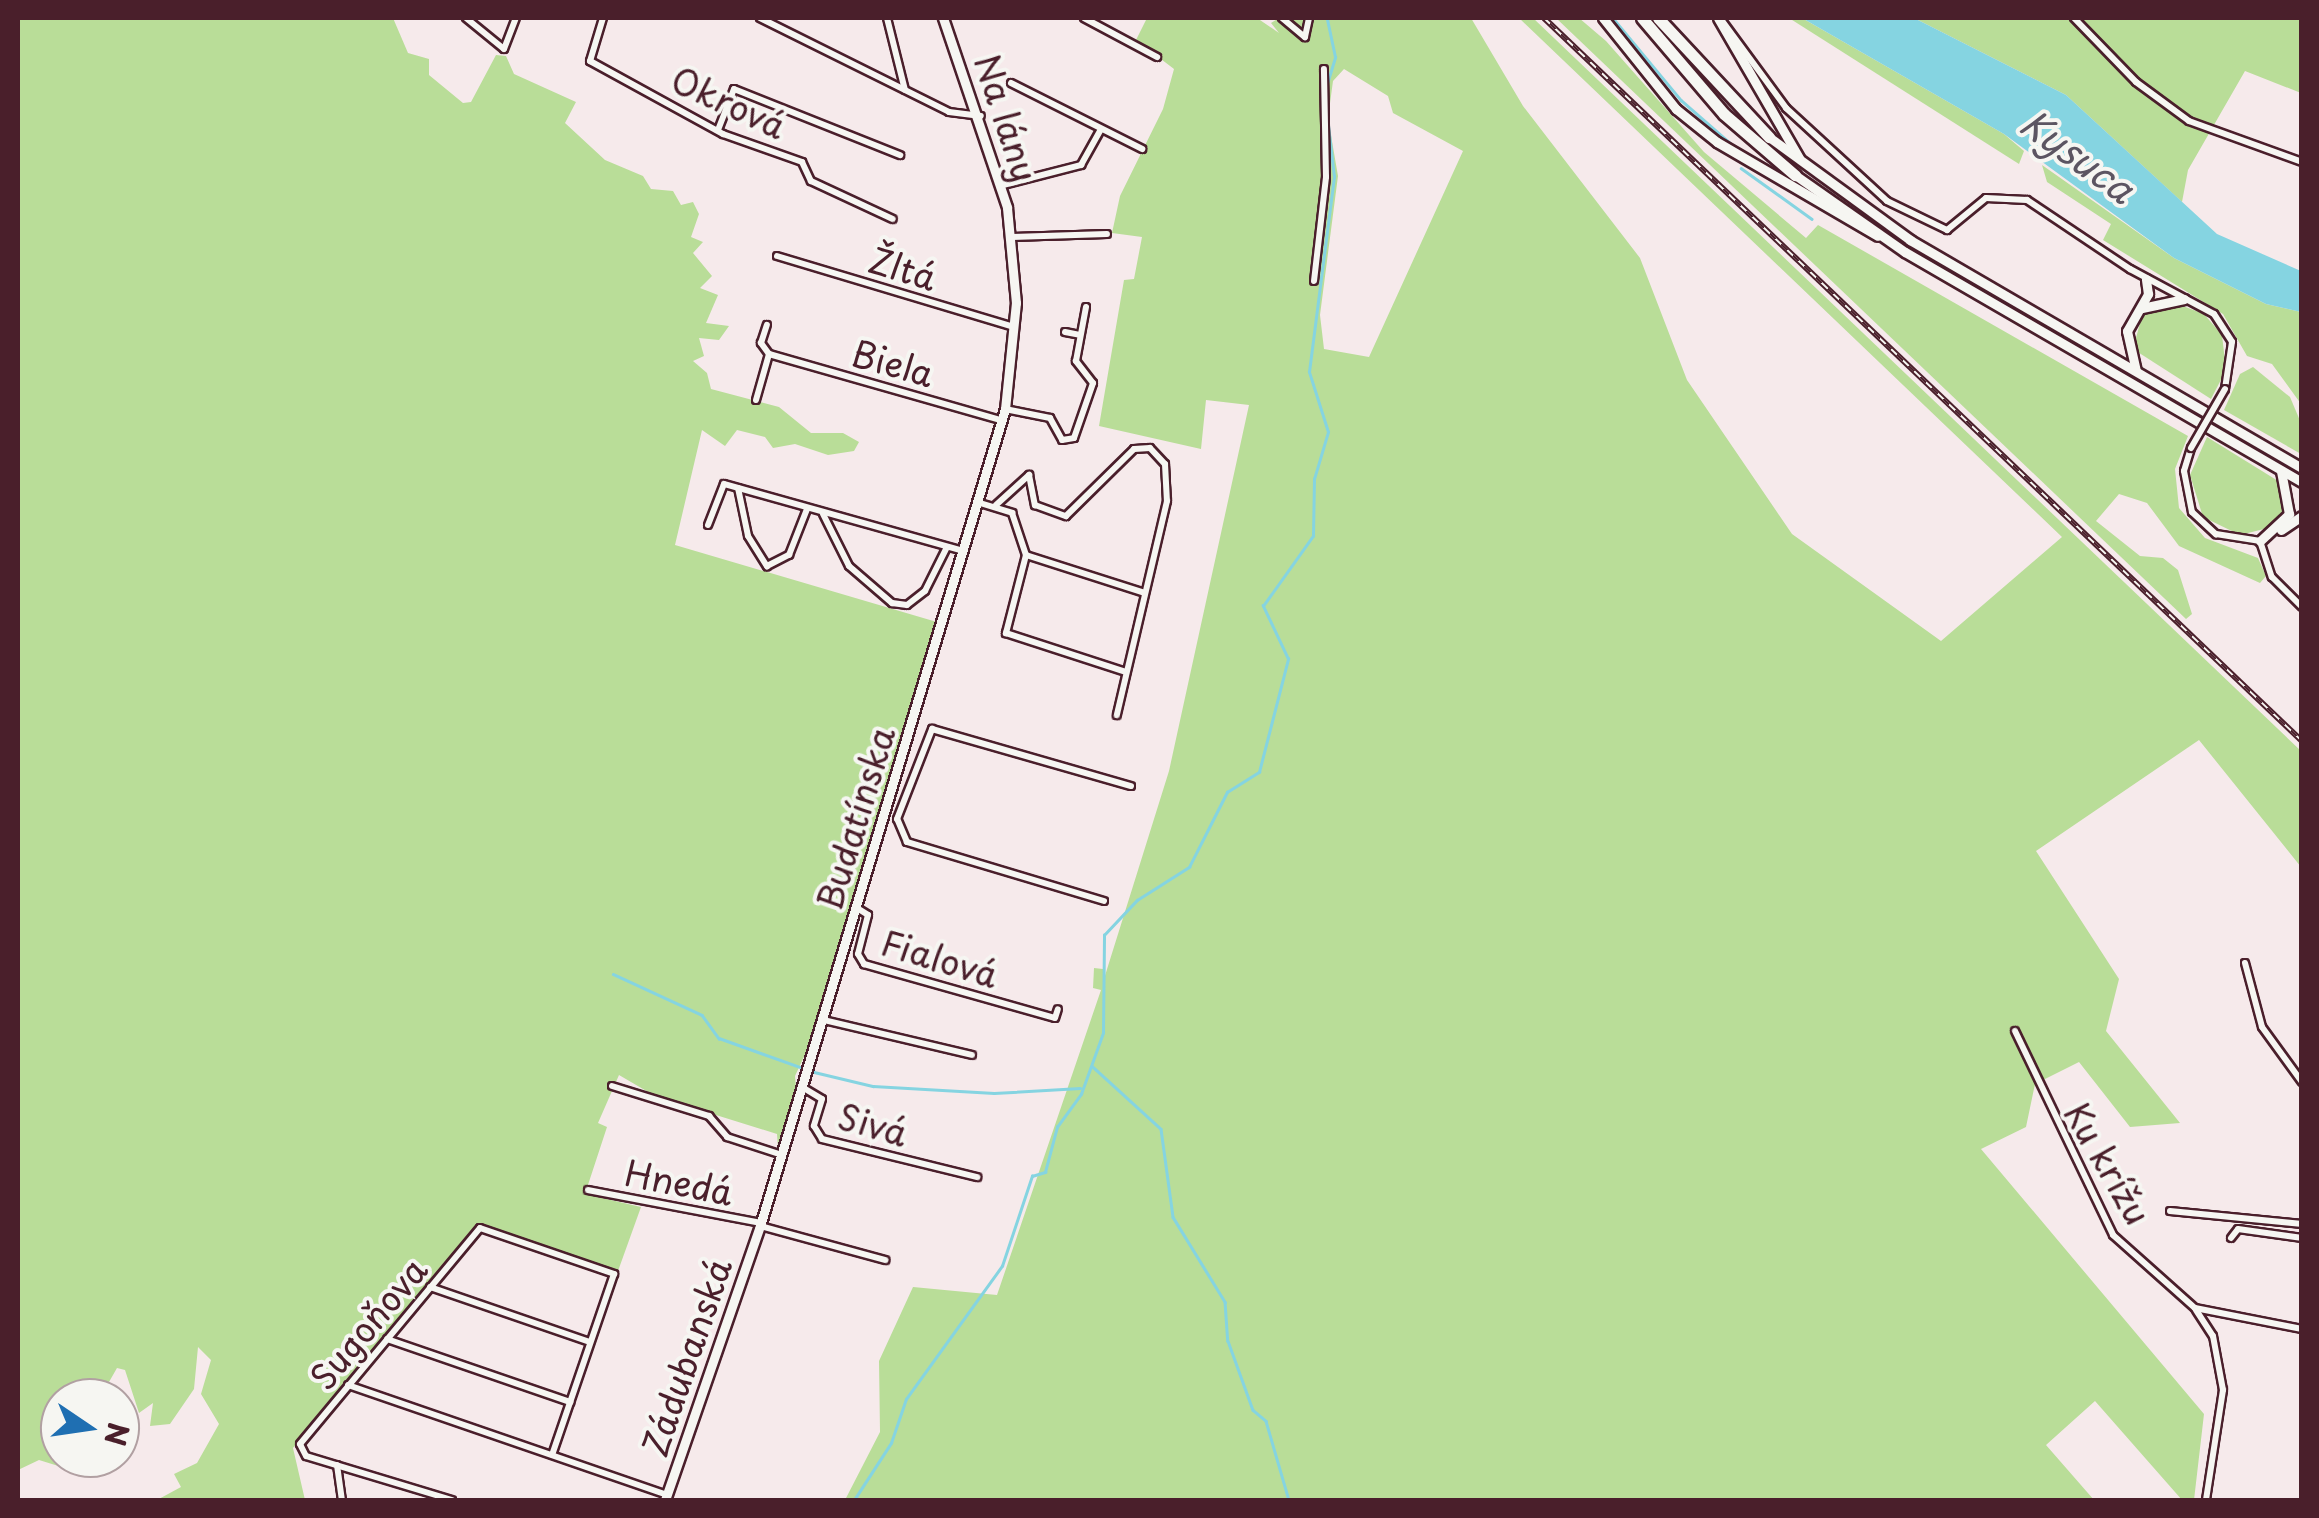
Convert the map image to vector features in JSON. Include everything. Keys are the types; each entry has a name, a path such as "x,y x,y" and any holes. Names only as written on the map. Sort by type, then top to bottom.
{"highway":[{"path":"1642,18 1724,114 1799,170"},
{"path":"1658,18 1768,137"}],"main road":[{"name":"Na lány","path":"943,18 1003,185 1012,237 1015,328 1003,420"},
{"path":"1603,18 1676,109 1759,171 1880,236 2302,482"},
{"path":"1719,18 1799,170 1910,240 2302,468"},
{"path":"1768,137 1799,170 1880,236"},
{"path":"2136,371 2127,331 2139,310 2146,279"},
{"path":"2139,310 2184,298"},
{"name":"Budatínska","path":"759,1227 1003,420"},
{"path":"2260,540 2289,514 2279,468"},
{"path":"2260,540 2302,516"},
{"name":"Zádubanská","path":"666,1498 759,1227"}],"street":[{"path":"466,18 504,49 516,18"},
{"name":"Okrová","path":"603,18 590,61 718,130 802,162 811,182 893,220"},
{"path":"761,18 966,119 981,116"},
{"path":"886,18 905,91"},
{"path":"1084,18 1156,57"},
{"path":"1282,18 1305,38 1309,18"},
{"path":"1719,18 1786,108 1886,201 1948,230 1986,198 2006,196 2036,204 2146,279 2184,298 2225,326 2234,360 2225,389 2191,448 2184,471 2192,512 2216,534 2260,540 2272,577 2302,607"},
{"path":"2074,18 2136,82 2189,121 2302,162"},
{"path":"1314,281 1326,177 1324,69"},
{"path":"1011,83 1142,149"},
{"path":"718,130 734,89 900,156"},
{"path":"1003,185 1082,165 1100,130"},
{"name":"Na lány","path":"1012,237 1107,234"},
{"name":"Žltá","path":"777,256 1015,328"},
{"path":"1005,409 1050,418 1062,440 1074,438 1094,378 1077,365 1086,307"},
{"path":"756,400 769,354 761,343 766,325"},
{"path":"1065,332 1080,335"},
{"name":"Biela","path":"769,354 1003,420"},
{"path":"996,505 1029,475 1038,508 1072,514 1128,452 1155,451 1168,471 1167,501 1142,592 1118,715"},
{"path":"708,525 718,487 738,488 965,552"},
{"path":"738,488 748,536 767,566 790,556 807,509"},
{"path":"980,503 996,505 1016,520 1026,556 1006,633 1126,672"},
{"path":"823,514 848,566 892,602 907,604 925,591 947,547"},
{"path":"1026,556 1142,592"},
{"path":"1104,901 906,842 895,828 927,735 940,729 1131,786"},
{"path":"900,765 914,769"},
{"name":"Fialová","path":"857,908 868,915 858,954 864,964 1055,1018 1058,1009"},
{"path":"2245,964 2247,993 2262,1027 2302,1082"},
{"path":"824,1020 933,1052 972,1055"},
{"name":"Ku krížu","path":"2014,1031 2113,1234 2195,1308"},
{"path":"930,1061 933,1052"},
{"path":"612,1086 709,1116 726,1137 782,1155"},
{"name":"Sivá","path":"802,1087 822,1099 814,1126 822,1139 977,1177"},
{"name":"Hnedá","path":"588,1190 759,1227 885,1260"},
{"path":"2170,1211 2302,1224"},
{"name":"Sugoňova","path":"336,1465 300,1452 348,1386 480,1228 614,1274 590,1342"},
{"path":"2231,1238 2238,1230 2302,1238"},
{"path":"430,1287 590,1342 552,1455"},
{"path":"2195,1308 2302,1329"},
{"path":"2195,1308 2213,1336 2223,1390 2206,1500"},
{"path":"387,1339 570,1402"},
{"path":"348,1386 666,1498"},
{"path":"342,1500 336,1465 452,1500"}],"green space":[{"path":"18,18 393,18 408,53 429,59 429,75 463,103 471,102 496,55 506,56 514,74 576,102 565,123 605,160 643,176 651,189 673,191 681,205 693,202 699,214 691,237 703,242 693,253 712,276 700,288 718,295 706,323 729,326 719,340 699,338 704,356 693,361 707,373 711,389 779,407 811,433 843,433 859,442 854,451 828,455 795,444 773,448 765,437 737,430 725,446 702,430 675,545 947,625 836,988 795,1076 797,1098 778,1148 777,1134 655,1096 619,1075 598,1123 607,1127 585,1194 641,1207 618,1271 477,1224 293,1448 305,1500 157,1500 181,1487 174,1474 197,1463 219,1424 201,1394 211,1360 198,1347 194,1389 170,1424 150,1426 153,1403 140,1412 140,1378 128,1378 125,1370 117,1368 111,1378 40,1378 40,1460 18,1470"},
{"path":"1147,18 1257,18 1279,33 1271,23 1279,18 1471,18 1523,106 1640,258 1687,380 1792,534 1941,641 2062,537 1519,18 1533,18 2301,751 2301,867 2199,740 2036,851 2119,979 2106,1031 2180,1123 2130,1127 2079,1062 2035,1084 2026,1127 1981,1149 2204,1414 2194,1500 2182,1500 2095,1401 2046,1445 2094,1500 845,1500 880,1432 879,1361 913,1287 997,1295 1101,990 1093,988 1094,968 1103,969 1103,982 1169,771 1249,405 1206,400 1201,449 1099,426 1124,280 1134,279 1142,237 1112,233 1120,196 1163,109 1174,69 1136,40","holes":["1344,69 1388,96 1393,113 1463,151 1369,357 1324,349 1320,315 1338,176 1328,118 1333,81"]},
{"path":"1556,18 1579,18 1606,41 1704,152 1806,238 1818,225 2188,436 2175,469 2179,508 2205,538 2258,558 2266,576 2260,583 2179,546 2147,503 2119,494 2096,521 2140,556 2163,558 2178,570 2192,614 2186,619"},
{"path":"1789,18 1802,18 2004,134 2024,151 2019,164"},
{"path":"1914,18 2301,18 2301,93 2245,71 2188,170 2182,202 2066,95"},
{"path":"2042,165 2174,258 2266,304 2301,312 2301,404 2272,364 2247,356 2223,314 2103,240 2111,224 2047,182"},
{"path":"2175,303 2204,314 2222,335 2226,370 2211,399 2133,349 2143,312"},
{"path":"2253,367 2290,397 2301,423 2301,454 2224,410 2240,374"},
{"path":"2207,437 2283,484 2285,512 2272,527 2240,535 2203,517 2190,475"}],"water":[{"name":"Kysuca","path":"1802,18 1914,18 2066,95 2217,234 2301,271 2301,312 2266,304 2174,258 2004,134"}],"waterway":[{"path":"1326,87 1335,57 1327,18"},
{"path":"1613,18 1681,100 1736,148"},
{"path":"854,1500 891,1443 906,1399 1002,1266 1032,1176 1045,1172 1057,1127 1081,1094 1103,1033 1104,935 1137,900 1189,867 1227,792 1259,772 1288,659 1263,606 1313,536 1314,479 1328,432 1309,372 1334,177 1328,125"},
{"path":"1741,168 1812,219"},
{"path":"613,974 702,1015 719,1038 803,1068"},
{"path":"1092,1066 1161,1129 1173,1217 1225,1302 1228,1341 1253,1410 1266,1421 1289,1500"},
{"path":"810,1071 873,1086 994,1093 1080,1088"}],"railway":[{"path":"1544,18 2302,741"}]}
